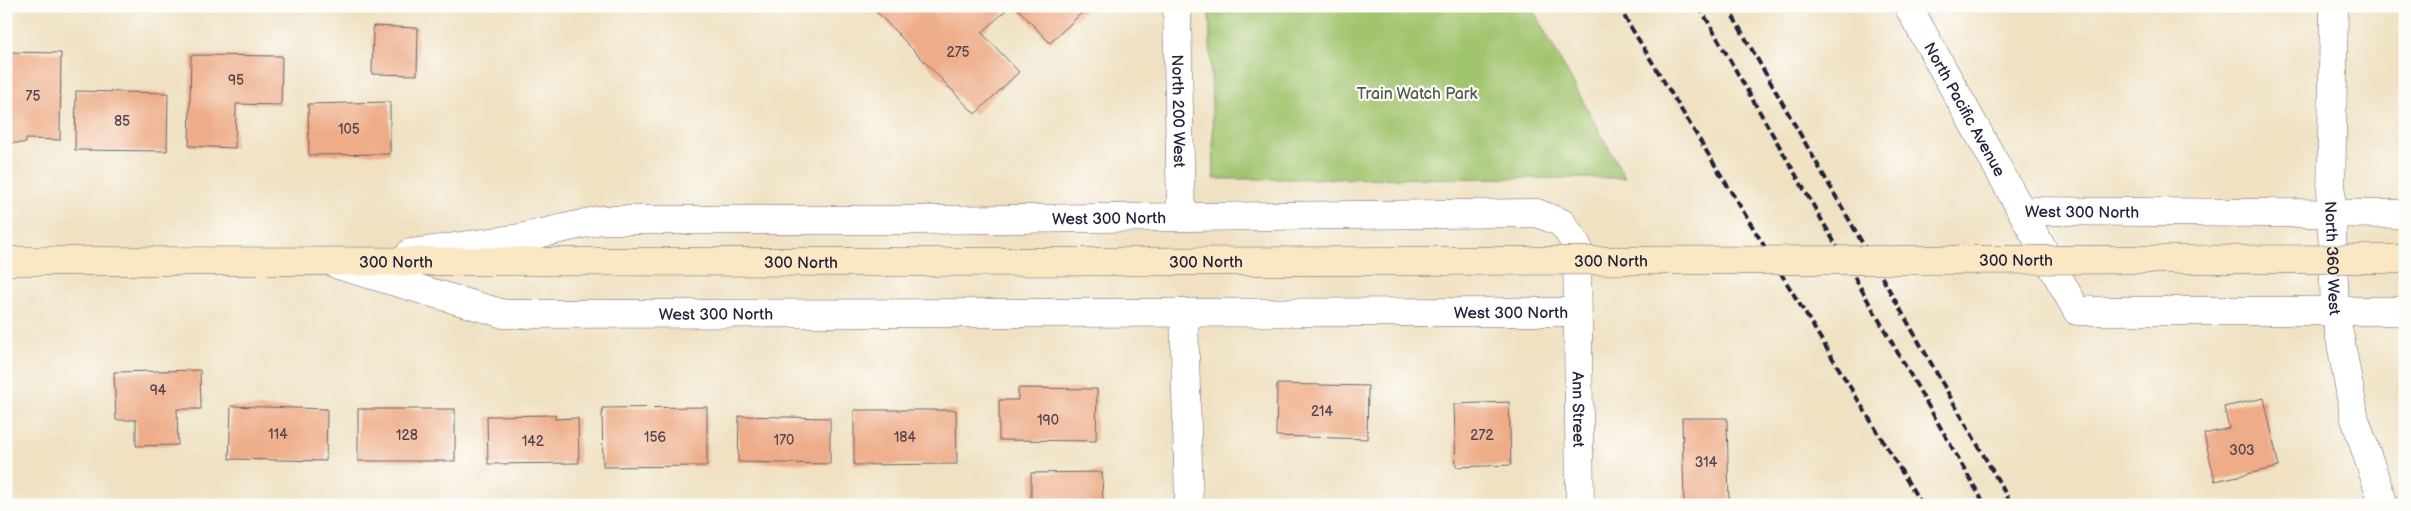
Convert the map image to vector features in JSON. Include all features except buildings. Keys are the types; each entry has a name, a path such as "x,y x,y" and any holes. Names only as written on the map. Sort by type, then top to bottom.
{"main road":[{"name":"300 North","path":"6,261 331,263 2405,259"}],"street":[{"name":"North 200 West","path":"1177,6 1180,216"},
{"name":"North Pacific Avenue","path":"1908,6 2022,211"},
{"name":"North 360 West","path":"2334,6 2331,213 2335,310 2355,419 2384,505"},
{"name":"West 300 North","path":"2405,214 2022,211 2077,311 2405,310"},
{"name":"West 300 North","path":"1537,213 1562,223 1577,245 1577,312 504,314 331,263 520,238 600,220 922,220 1537,213"},
{"name":"Ann Street","path":"1577,312 1580,505"},
{"path":"1184,313 1189,505"}],"green space":[{"name":"Train Watch Park","path":"1209,6 1531,6 1625,178 1214,179"}],"railway":[{"path":"1618,6 1922,505"},
{"path":"1699,6 1985,505"},
{"path":"1727,6 2012,505"}]}
